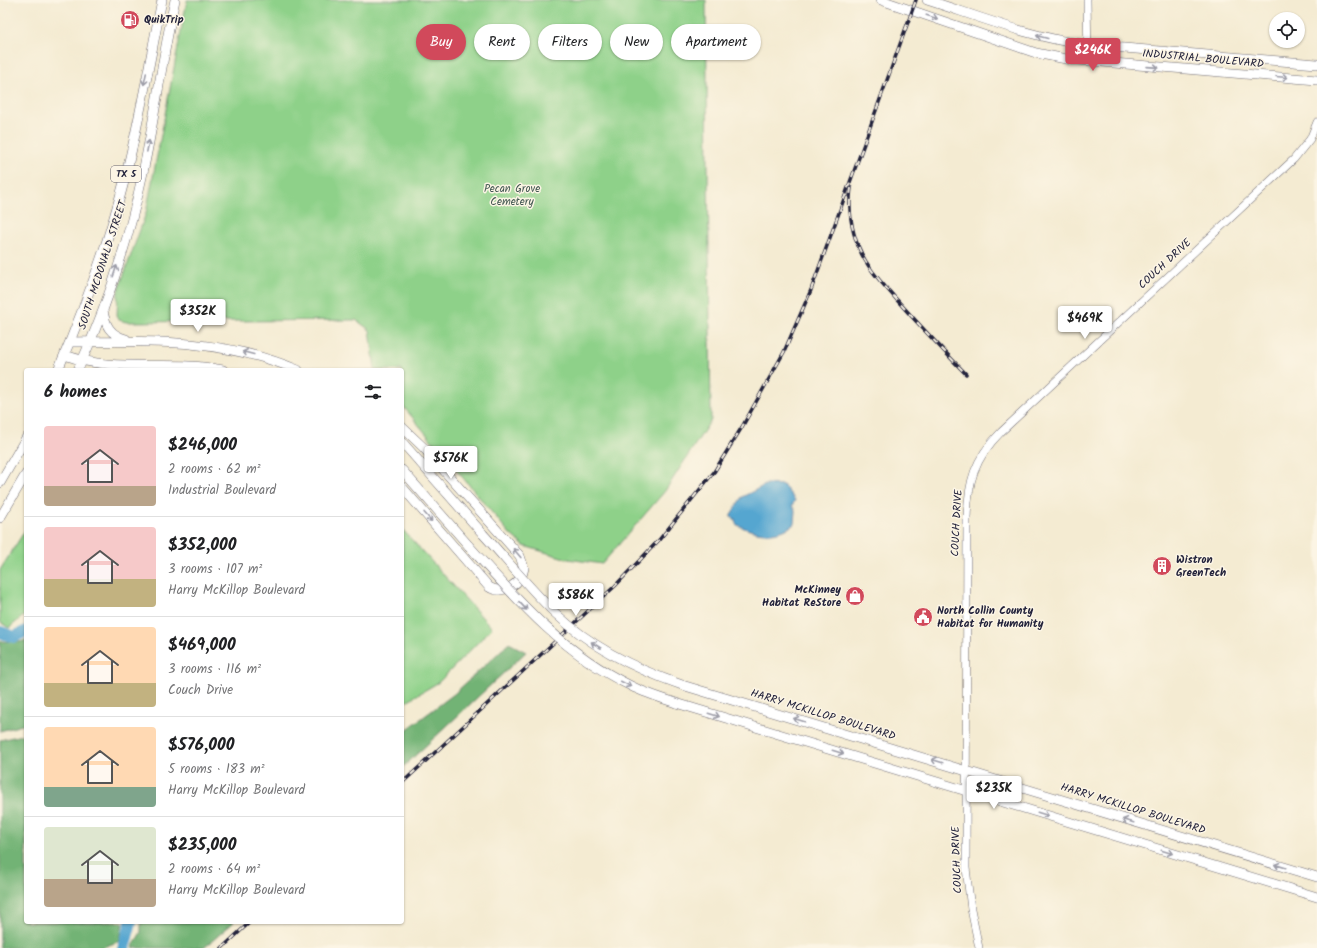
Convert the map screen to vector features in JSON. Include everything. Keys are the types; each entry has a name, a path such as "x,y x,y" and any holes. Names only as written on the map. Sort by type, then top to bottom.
{"main road":[{"name":"INDUSTRIAL BOULEVARD","path":"882,0 1036,53 1088,61 1317,80"},
{"name":"INDUSTRIAL BOULEVARD","path":"927,0 1044,38 1088,45 1317,64"},
{"path":"161,3 175,3"},
{"name":"SOUTH MCDONALD STREET","path":"59,368 100,264 116,209 130,155 161,3"},
{"name":"SOUTH MCDONALD STREET","path":"80,366 102,308 136,203 175,3"},
{"path":"151,52 166,54"},
{"path":"102,308 106,324 112,333 117,337 136,342"},
{"path":"70,342 182,342 218,346 259,355 293,368"},
{"path":"65,355 80,366 101,364 179,364 208,368"},
{"path":"114,368 147,364"},
{"path":"404,429 520,556 524,568 521,576 507,589 498,591 489,587 404,489"},
{"path":"0,483 24,441"},
{"name":"HARRY MCKILLOP BOULEVARD","path":"404,444 483,534 556,613 586,639 640,669 682,685 1317,877"},
{"path":"404,472 524,608 566,645 622,681 646,693 1317,897"},
{"path":"0,518 24,477"},
{"path":"1211,865 1217,848"}],"street":[{"path":"1087,0 1088,61"},
{"name":"COUCH DRIVE","path":"979,948 971,910 967,879 966,791 968,507 970,484 976,465 987,448 1001,432 1294,159 1310,139 1317,122"}],"green space":[{"name":"Pecan Grove Cemetery","path":"187,0 706,0 706,24 671,24 671,60 707,60 711,420 665,491 602,564 568,559 524,546 510,534 404,407 404,368 375,368 370,330 356,320 126,322 119,320 117,316 118,291 146,213"},
{"path":"404,531 492,628 439,682 405,702"},
{"path":"24,532 24,616 9,628 0,622 0,570"},
{"path":"0,641 20,642 24,641 24,725 0,731"},
{"path":"509,643 526,652 404,766 404,732 454,694"},
{"path":"24,734 24,924 123,924 120,941 101,948 0,948 0,740"},
{"path":"141,924 232,924 204,948 132,948 141,932"}],"water":[{"path":"767,484 783,485 795,500 792,506 795,510 794,524 780,531 765,533 750,530 736,524 735,519 730,516 742,497"}],"waterway":[{"path":"0,632 14,637 24,632"},
{"path":"124,948 130,924"}],"railway":[{"path":"404,781 615,586 659,540 714,472 742,427 784,352 811,290 916,0"},
{"path":"851,188 850,211 852,226 856,241 866,262 881,282 905,309 966,374"},
{"path":"222,948 248,924"}],"place":[{"name":"QuikTrip","path":"130,20"},
{"name":"Wistron GreenTech","path":"1162,566"},
{"name":"McKinney Habitat ReStore","path":"855,596"},
{"name":"North Collin County Habitat for Humanity","path":"923,617"}]}
